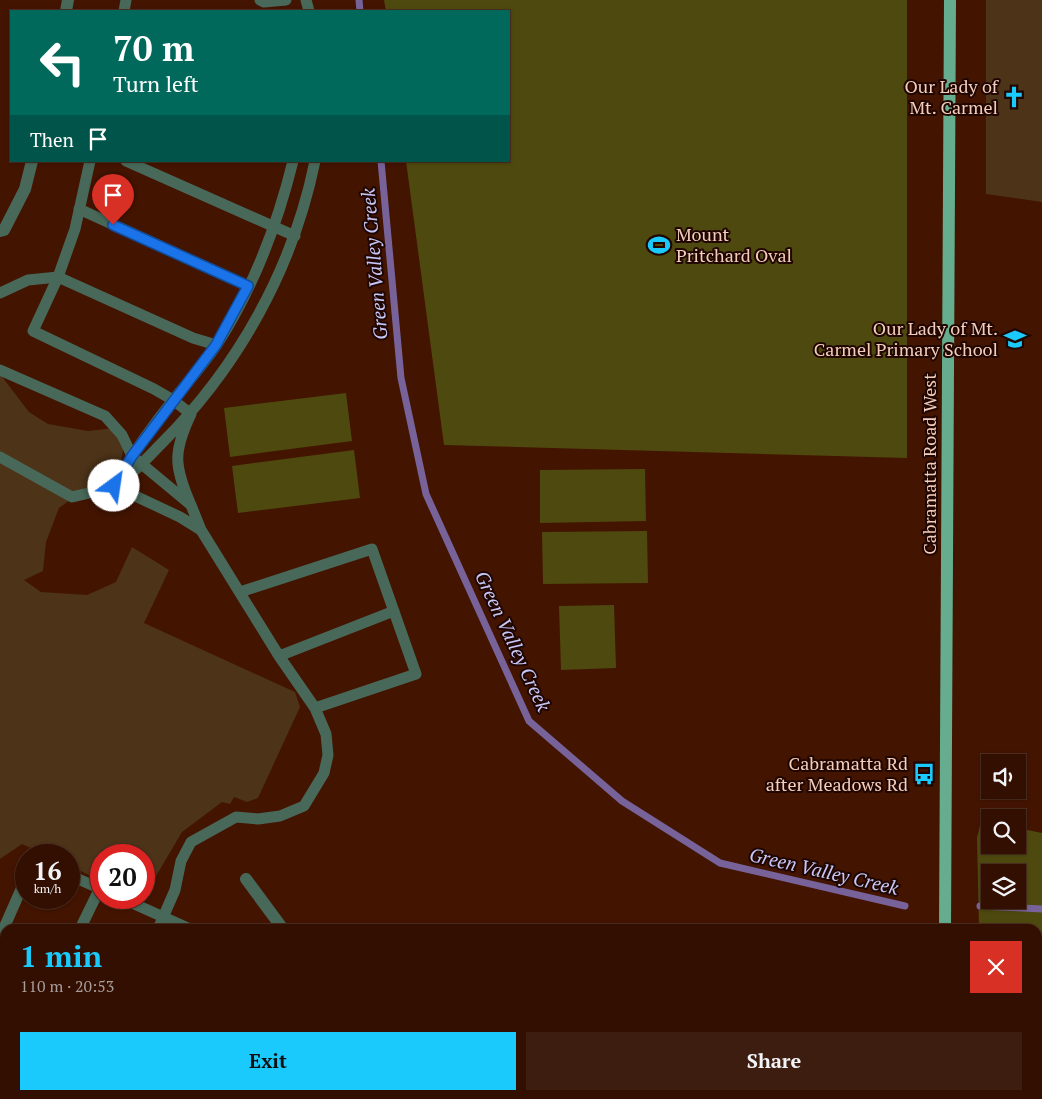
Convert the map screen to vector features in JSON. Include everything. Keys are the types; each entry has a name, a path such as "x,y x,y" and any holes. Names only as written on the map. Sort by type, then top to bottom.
{"main road":[{"name":"Cabramatta Road West","path":"945,924 950,0"}],"street":[{"path":"2,231 25,189 32,162"},
{"path":"246,880 279,924"}],"lane":[{"path":"260,0 285,3"},
{"path":"90,162 79,209 58,276 33,331 173,400 191,414"},
{"path":"128,162 295,236"},
{"path":"114,486 132,456 216,345 262,260 275,226 293,162"},
{"path":"0,457 72,497 114,486 141,464 191,414 218,379 250,331 295,236 310,188 315,162"},
{"path":"79,209 248,286"},
{"path":"0,293 28,280 58,276 193,338 216,345"},
{"path":"0,370 105,416 122,434 132,456 191,505"},
{"path":"160,924 175,890 181,861 192,842 236,817 258,819 280,816 304,806 324,773 328,755 326,734 315,708 279,656 201,530 178,472 179,440 191,414"},
{"path":"114,486 180,516 201,530"},
{"path":"240,592 372,549 416,674 315,708"},
{"path":"279,656 394,611"},
{"path":"5,924 15,903"},
{"path":"82,924 90,909"},
{"path":"149,909 181,924"}],"shaded area":[{"name":"Mount Pritchard Oval","path":"384,0 907,0 907,458 444,445 406,162 510,162 510,10 386,10"},
{"path":"346,393 352,441 230,457 224,408"},
{"path":"354,450 360,498 238,513 232,466"},
{"path":"645,469 646,521 540,523 540,470"},
{"path":"647,531 648,583 543,584 542,532"},
{"path":"614,605 616,668 561,670 559,606"},
{"path":"981,821 981,854 1026,854 1026,830 1042,833 1042,924 979,924 977,838"}],"building":[{"name":"Our Lady of Mt. Carmel","path":"986,0 1042,0 1042,202 986,194"},
{"path":"0,374 29,412 48,424 88,431 114,428 124,444 121,463 59,508 46,542 43,571 24,580 41,592 87,595 116,582 132,547 169,570 144,623 295,692 300,707 258,798 247,802 234,797 230,804 222,802 182,832 155,878 155,844 90,844 90,876 80,870 80,844 15,844 15,849 0,859"}],"waterway":[{"name":"Green Valley Creek","path":"359,0 360,10"},
{"name":"Green Valley Creek","path":"381,162 401,378 426,494 529,721 622,801 720,863 905,906"},
{"name":"Green Valley Creek","path":"980,906 1042,909"}],"place":[{"name":"Our Lady of Mt. Carmel","path":"1014,97"},
{"name":"Mount Pritchard Oval","path":"659,245"},
{"name":"Our Lady of Mt. Carmel Primary School","path":"1015,339"},
{"name":"Cabramatta Rd after Meadows Rd","path":"924,774"}],"route":[{"path":"113,225 248,286 216,345 132,456 114,486"}]}
